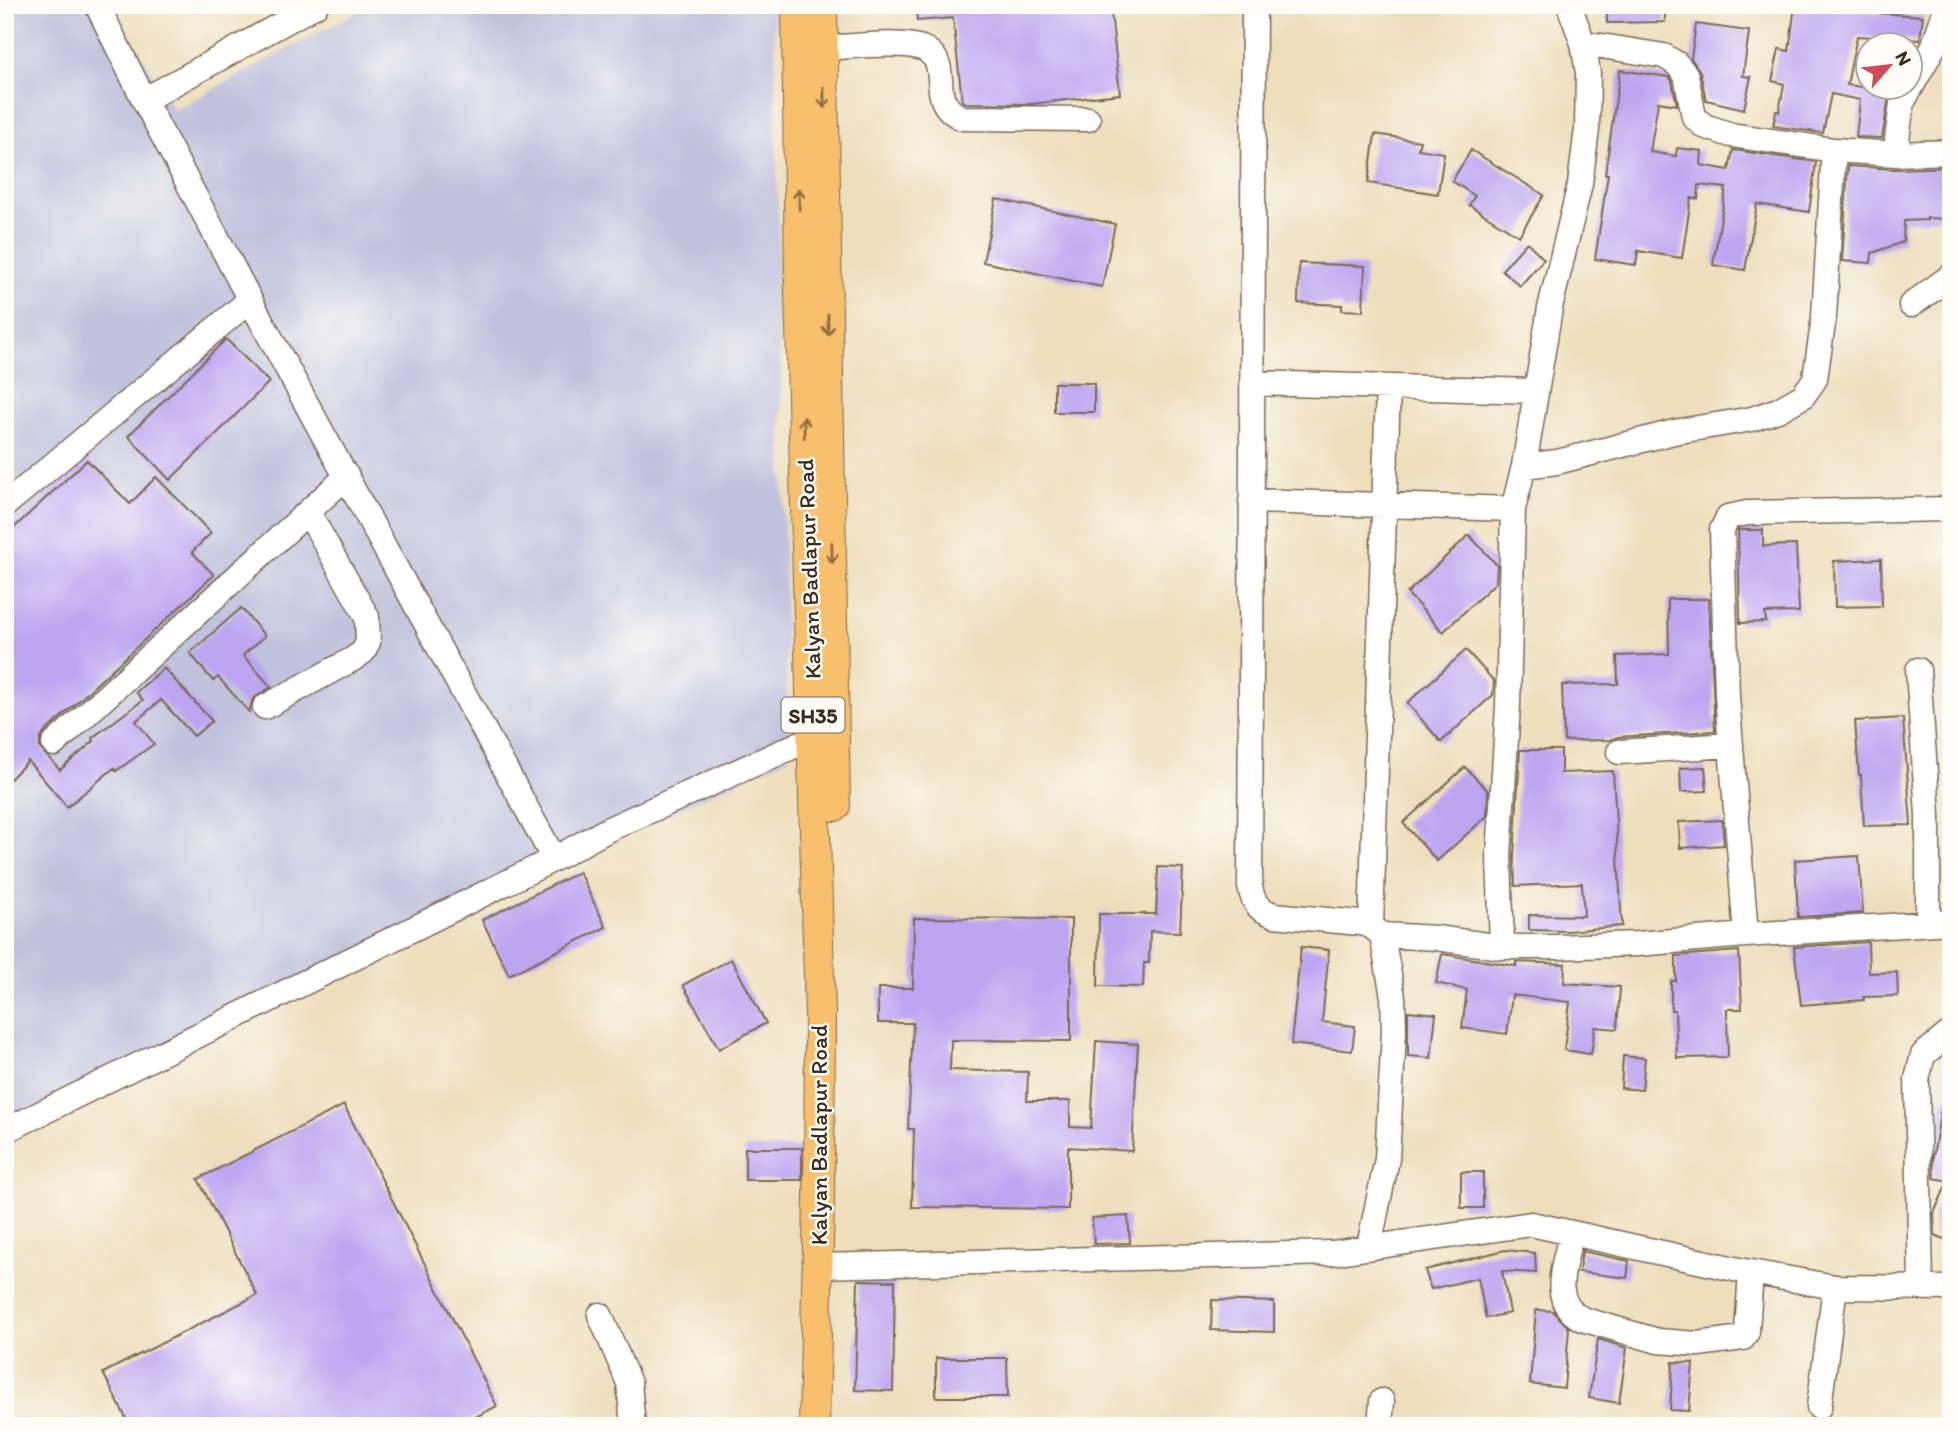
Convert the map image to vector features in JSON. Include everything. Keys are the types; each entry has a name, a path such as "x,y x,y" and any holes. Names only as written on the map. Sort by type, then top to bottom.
{"main road":[{"name":"Kalyan Badlapur Road","path":"797,5 800,290 824,733 835,1088 814,1426"},
{"name":"Kalyan Badlapur Road","path":"822,5 824,733"},
{"name":"Kalyan Badlapur Road","path":"825,1266 829,1426"}],"street":[{"path":"97,5 250,300 554,859"},
{"path":"144,100 316,5"},
{"path":"1254,5 1250,887 1254,904 1262,911 1274,915 1360,923 1377,931 1502,947 1637,944 1939,922 1939,816 1918,670"},
{"path":"1502,947 1499,856 1508,705 1513,509 1524,466 1550,308 1580,184 1588,107 1588,73 1583,43 1569,5"},
{"path":"1895,154 1902,103 1933,48 1947,5"},
{"path":"1583,43 1664,56 1678,65 1686,75 1694,117 1704,126 1731,135 1834,150 1895,154 1951,152"},
{"path":"824,48 908,45 925,49 939,65 942,100 947,109 962,118 1087,119"},
{"path":"1524,466 1557,462 1674,432 1752,419 1778,410 1803,396 1815,379 1824,317 1834,150"},
{"path":"1911,305 1951,276"},
{"path":"5,505 250,300"},
{"path":"1252,383 1536,391"},
{"path":"1369,1246 1387,1158 1394,1031 1393,997 1377,931 1388,387"},
{"path":"54,744 347,477"},
{"path":"1251,501 1513,509"},
{"path":"1746,935 1727,696 1722,530 1728,517 1747,513 1951,509"},
{"path":"265,707 353,659 363,652 368,642 367,617 308,512"},
{"path":"5,1130 554,859 609,829 824,733"},
{"path":"1619,752 1731,745"},
{"path":"1921,1287 1917,1079 1923,1055 1951,1032"},
{"path":"825,1266 1332,1253 1531,1224 1751,1272 1835,1287 1951,1288"},
{"path":"1571,1234 1560,1290 1565,1306 1582,1319 1658,1341 1698,1344 1743,1338 1747,1332 1751,1272"},
{"path":"1819,1407 1835,1287"},
{"path":"600,1315 629,1384 634,1426"},
{"path":"1380,1426 1382,1401"}],"shaded area":[{"path":"5,5 112,5 174,110 370,5 774,5 788,758 535,877 394,952 5,1135"}],"building":[{"path":"916,5 1093,5 1094,14 1111,12 1120,94 1031,104 966,103 962,101 953,18 917,21"},
{"path":"1607,5 1665,5 1665,22 1607,23"},
{"path":"1795,5 1861,5 1860,12 1923,16 1921,32 1854,32 1854,51 1847,85 1854,86 1854,99 1831,94 1823,133 1773,126 1776,111 1779,112 1784,84 1772,81 1779,49 1789,51"},
{"path":"1696,24 1749,31 1743,76 1751,77 1744,109 1706,100 1700,72 1691,58"},
{"path":"1620,70 1669,77 1672,81 1677,105 1658,102 1650,152 1676,156 1677,148 1702,151 1701,165 1729,170 1733,150 1816,162 1809,212 1757,204 1745,270 1713,265 1726,188 1699,185 1698,199 1691,198 1682,258 1638,251 1636,265 1595,259"},
{"path":"1860,102 1888,102 1882,138 1856,137"},
{"path":"1375,134 1420,141 1418,149 1444,153 1438,194 1368,183"},
{"path":"1471,150 1544,195 1519,236 1469,205 1475,196 1452,181"},
{"path":"1848,166 1895,169 1951,167 1951,219 1904,221 1903,242 1872,253 1871,263 1842,261"},
{"path":"996,199 1115,224 1102,287 983,262"},
{"path":"1527,242 1544,259 1520,286 1502,270"},
{"path":"1299,263 1365,266 1363,311 1342,310 1342,305 1298,303"},
{"path":"226,339 269,382 170,480 128,436"},
{"path":"1054,383 1094,383 1094,412 1054,412"},
{"path":"87,460 130,504 156,477 211,533 192,552 214,575 44,733 40,748 60,770 94,741 92,738 143,700 136,692 164,668 212,721 194,736 161,700 136,721 154,744 116,771 114,768 67,807 28,761 5,784 5,536"},
{"path":"1738,530 1763,530 1763,546 1796,545 1799,612 1765,613 1766,622 1740,623"},
{"path":"1469,535 1497,565 1496,582 1443,632 1407,593"},
{"path":"1881,559 1882,606 1835,607 1834,561"},
{"path":"1668,599 1709,599 1715,731 1564,741 1562,685 1618,684 1617,656 1669,654"},
{"path":"241,608 265,636 243,655 271,687 253,699 249,712 218,677 213,681 190,653"},
{"path":"1466,650 1494,681 1493,695 1441,742 1407,703"},
{"path":"1903,718 1911,825 1864,826 1855,721"},
{"path":"1520,750 1561,750 1561,773 1613,771 1622,926 1568,931 1529,930 1529,915 1584,916 1582,883 1515,886 1514,856"},
{"path":"1465,767 1488,791 1487,816 1437,861 1403,823"},
{"path":"1705,767 1707,791 1681,792 1680,768"},
{"path":"1722,820 1724,845 1680,848 1679,822"},
{"path":"1859,856 1863,913 1798,917 1795,860"},
{"path":"1158,867 1183,868 1180,932 1150,931 1149,963 1144,963 1143,987 1098,986 1099,914 1156,914"},
{"path":"579,872 606,927 509,975 482,920"},
{"path":"914,918 1071,919 1071,1041 951,1040 950,1070 1028,1072 1027,1101 1070,1101 1070,1127 1091,1128 1096,1041 1138,1044 1132,1151 1068,1147 1068,1209 912,1207 914,1129 908,1129 913,1023 878,1023 878,988 913,988"},
{"path":"1868,942 1869,973 1897,972 1898,996 1863,997 1864,1000 1801,1005 1794,947"},
{"path":"1301,947 1329,950 1322,1022 1355,1026 1352,1051 1291,1044"},
{"path":"1739,951 1742,1009 1727,1009 1728,1057 1677,1058 1675,1010 1671,1010 1671,981 1676,981 1676,956"},
{"path":"1442,954 1516,966 1516,962 1565,964 1564,983 1620,987 1617,1029 1595,1027 1591,1054 1564,1050 1570,1002 1512,995 1507,1034 1462,1028 1467,990 1436,983"},
{"path":"731,959 766,1023 719,1049 683,985"},
{"path":"1408,1011 1436,1014 1431,1058 1408,1056"},
{"path":"1623,1056 1645,1058 1642,1090 1621,1088"},
{"path":"1943,1098 1951,1098 1951,1242 1935,1235 1934,1213 1948,1181 1934,1178 1933,1156"},
{"path":"344,1105 497,1406 458,1426 130,1426 103,1373 257,1295 198,1179"},
{"path":"745,1148 802,1148 802,1180 745,1180"},
{"path":"1461,1172 1483,1172 1483,1208 1461,1208"},
{"path":"1128,1216 1130,1243 1094,1244 1092,1218"},
{"path":"1505,1250 1535,1253 1536,1273 1502,1271 1510,1313 1486,1318 1478,1278 1431,1289 1425,1270"},
{"path":"1582,1251 1629,1261 1627,1278 1579,1272"},
{"path":"858,1280 895,1281 893,1391 855,1390"},
{"path":"1212,1300 1274,1302 1274,1332 1211,1330"},
{"path":"1536,1310 1553,1311 1569,1328 1564,1388 1530,1384"},
{"path":"1598,1339 1627,1348 1619,1403 1589,1398"},
{"path":"936,1358 1007,1358 1008,1397 936,1397"},
{"path":"1673,1362 1693,1363 1689,1411 1670,1410"}]}
